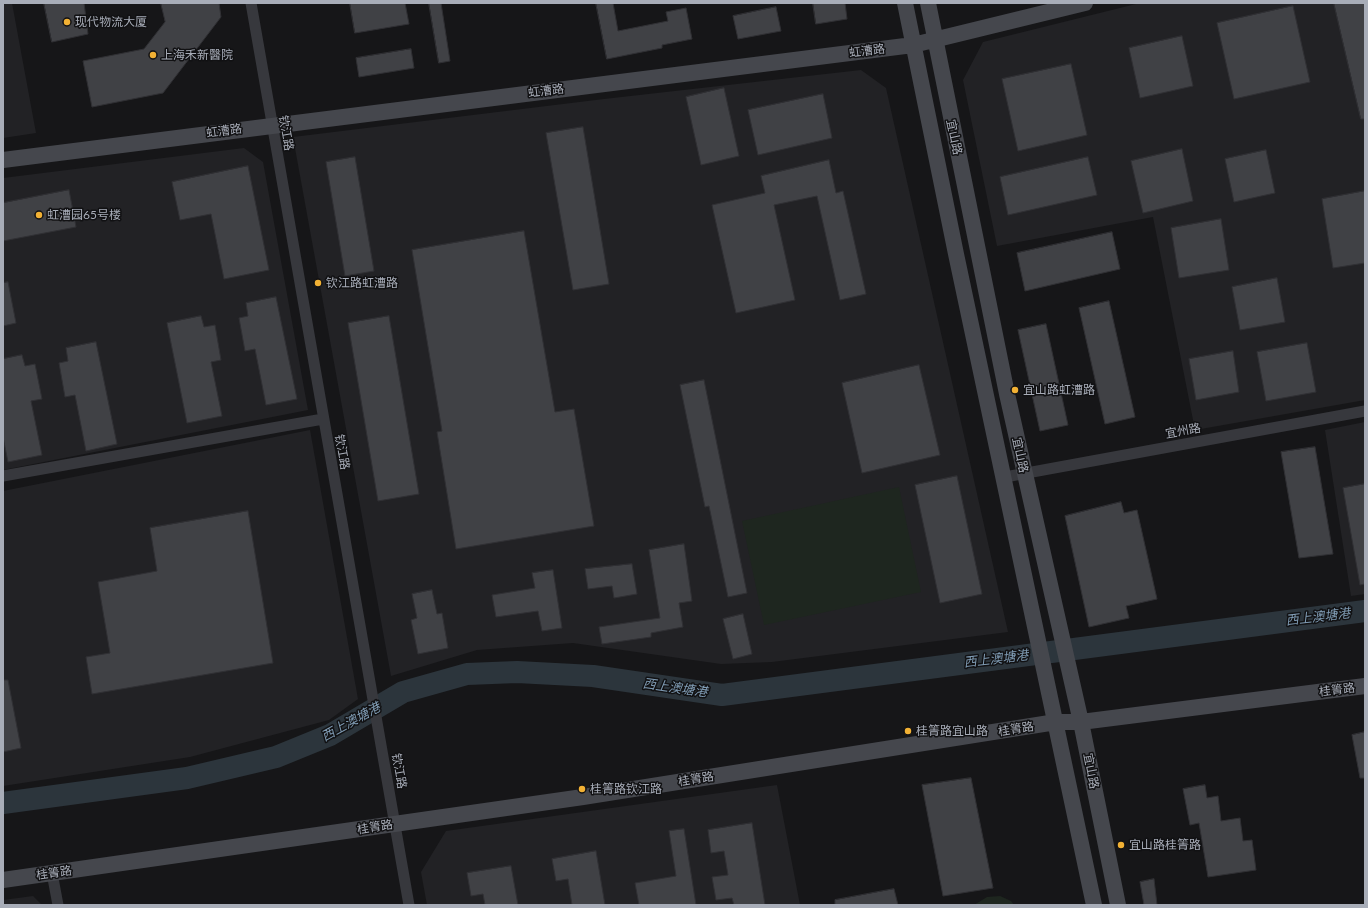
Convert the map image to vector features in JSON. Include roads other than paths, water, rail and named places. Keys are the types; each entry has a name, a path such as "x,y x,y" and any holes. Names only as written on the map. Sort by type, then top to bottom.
{"main road":[{"name":"宜山路","path":"905,3 1094,905"},
{"name":"宜山路","path":"928,3 934,40 1024,473 1071,676 1118,905"},
{"name":"虹漕路","path":"3,160 913,45 1085,3"},
{"name":"桂箐路","path":"3,880 575,798 1056,722 1081,722 1365,686"}],"street":[{"name":"钦江路","path":"251,3 271,125 301,284 323,419 409,905"},
{"name":"宜州路","path":"1005,477 1365,411"},
{"path":"3,476 323,419"},
{"path":"52,873 58,905"}],"waterway":[{"name":"西上澳塘港","path":"3,803 187,778 276,757 330,735 403,692 467,674 517,672 593,676 722,695 1365,611"}],"place":[{"name":"现代物流大厦","path":"67,22"},
{"name":"上海禾新醫院","path":"153,55"},
{"name":"虹漕园65号楼","path":"39,215"},
{"name":"钦江路虹漕路","path":"318,283"},
{"name":"宜山路虹漕路","path":"1015,390"},
{"name":"桂箐路宜山路","path":"908,731"},
{"name":"桂箐路钦江路","path":"582,789"},
{"name":"宜山路桂箐路","path":"1121,845"}]}
